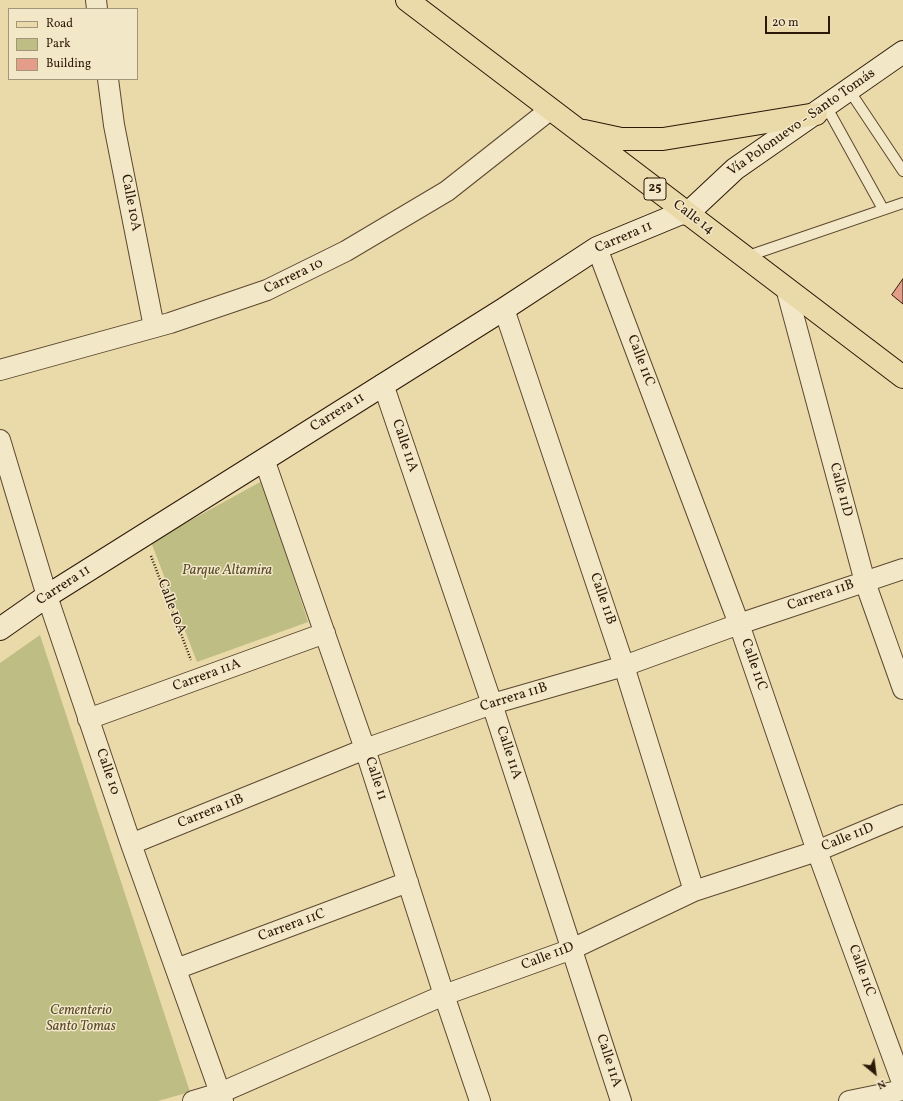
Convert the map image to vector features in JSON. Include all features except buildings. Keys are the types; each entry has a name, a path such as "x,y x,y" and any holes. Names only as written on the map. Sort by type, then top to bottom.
{"main road":[{"name":"Calle 14","path":"407,0 903,378"},
{"name":"Vía Polonuevo - Santo Tomás","path":"686,213 735,169 903,52"},
{"path":"576,128 598,135 621,139 656,139 821,110"},
{"name":"Carrera 11","path":"0,629 47,596 504,309 597,248 686,213"}],"street":[{"name":"Calle 10A","path":"108,80 114,125 154,328"},
{"name":"Carrera 10","path":"0,370 154,328 267,290 346,251 447,191 551,109"},
{"name":"Calle 11C","path":"597,248 739,624 817,850 903,1085"},
{"name":"Calle 11D","path":"786,288 865,582 903,689"},
{"name":"Calle 11B","path":"504,309 624,666 694,891"},
{"name":"Calle 11A","path":"383,384 492,704 621,1101"},
{"name":"Calle 10","path":"0,440 47,596 88,719 131,844 222,1097"},
{"name":"Calle 11","path":"264,459 365,748 444,995 480,1101"},
{"name":"Carrera 11B","path":"131,844 365,748 492,704 624,666 739,624 903,569"},
{"name":"Carrera 11A","path":"88,719 325,633"},
{"name":"Calle 11D","path":"193,1101 222,1097 444,995 572,948 694,891 817,850 903,815"},
{"name":"Carrera 11C","path":"176,969 408,882"},
{"path":"849,1101 903,1090"}],"lane":[{"path":"849,90 903,171"},
{"path":"821,110 884,210"},
{"path":"745,257 903,203"}],"path":[{"name":"Calle 10A","path":"143,536 198,679"}],"green space":[{"name":"Parque Altamira","path":"262,481 308,622 197,662 151,542"},
{"name":"Cementerio Santo Tomas","path":"40,635 190,1092 158,1101 0,1101 0,663"}]}
